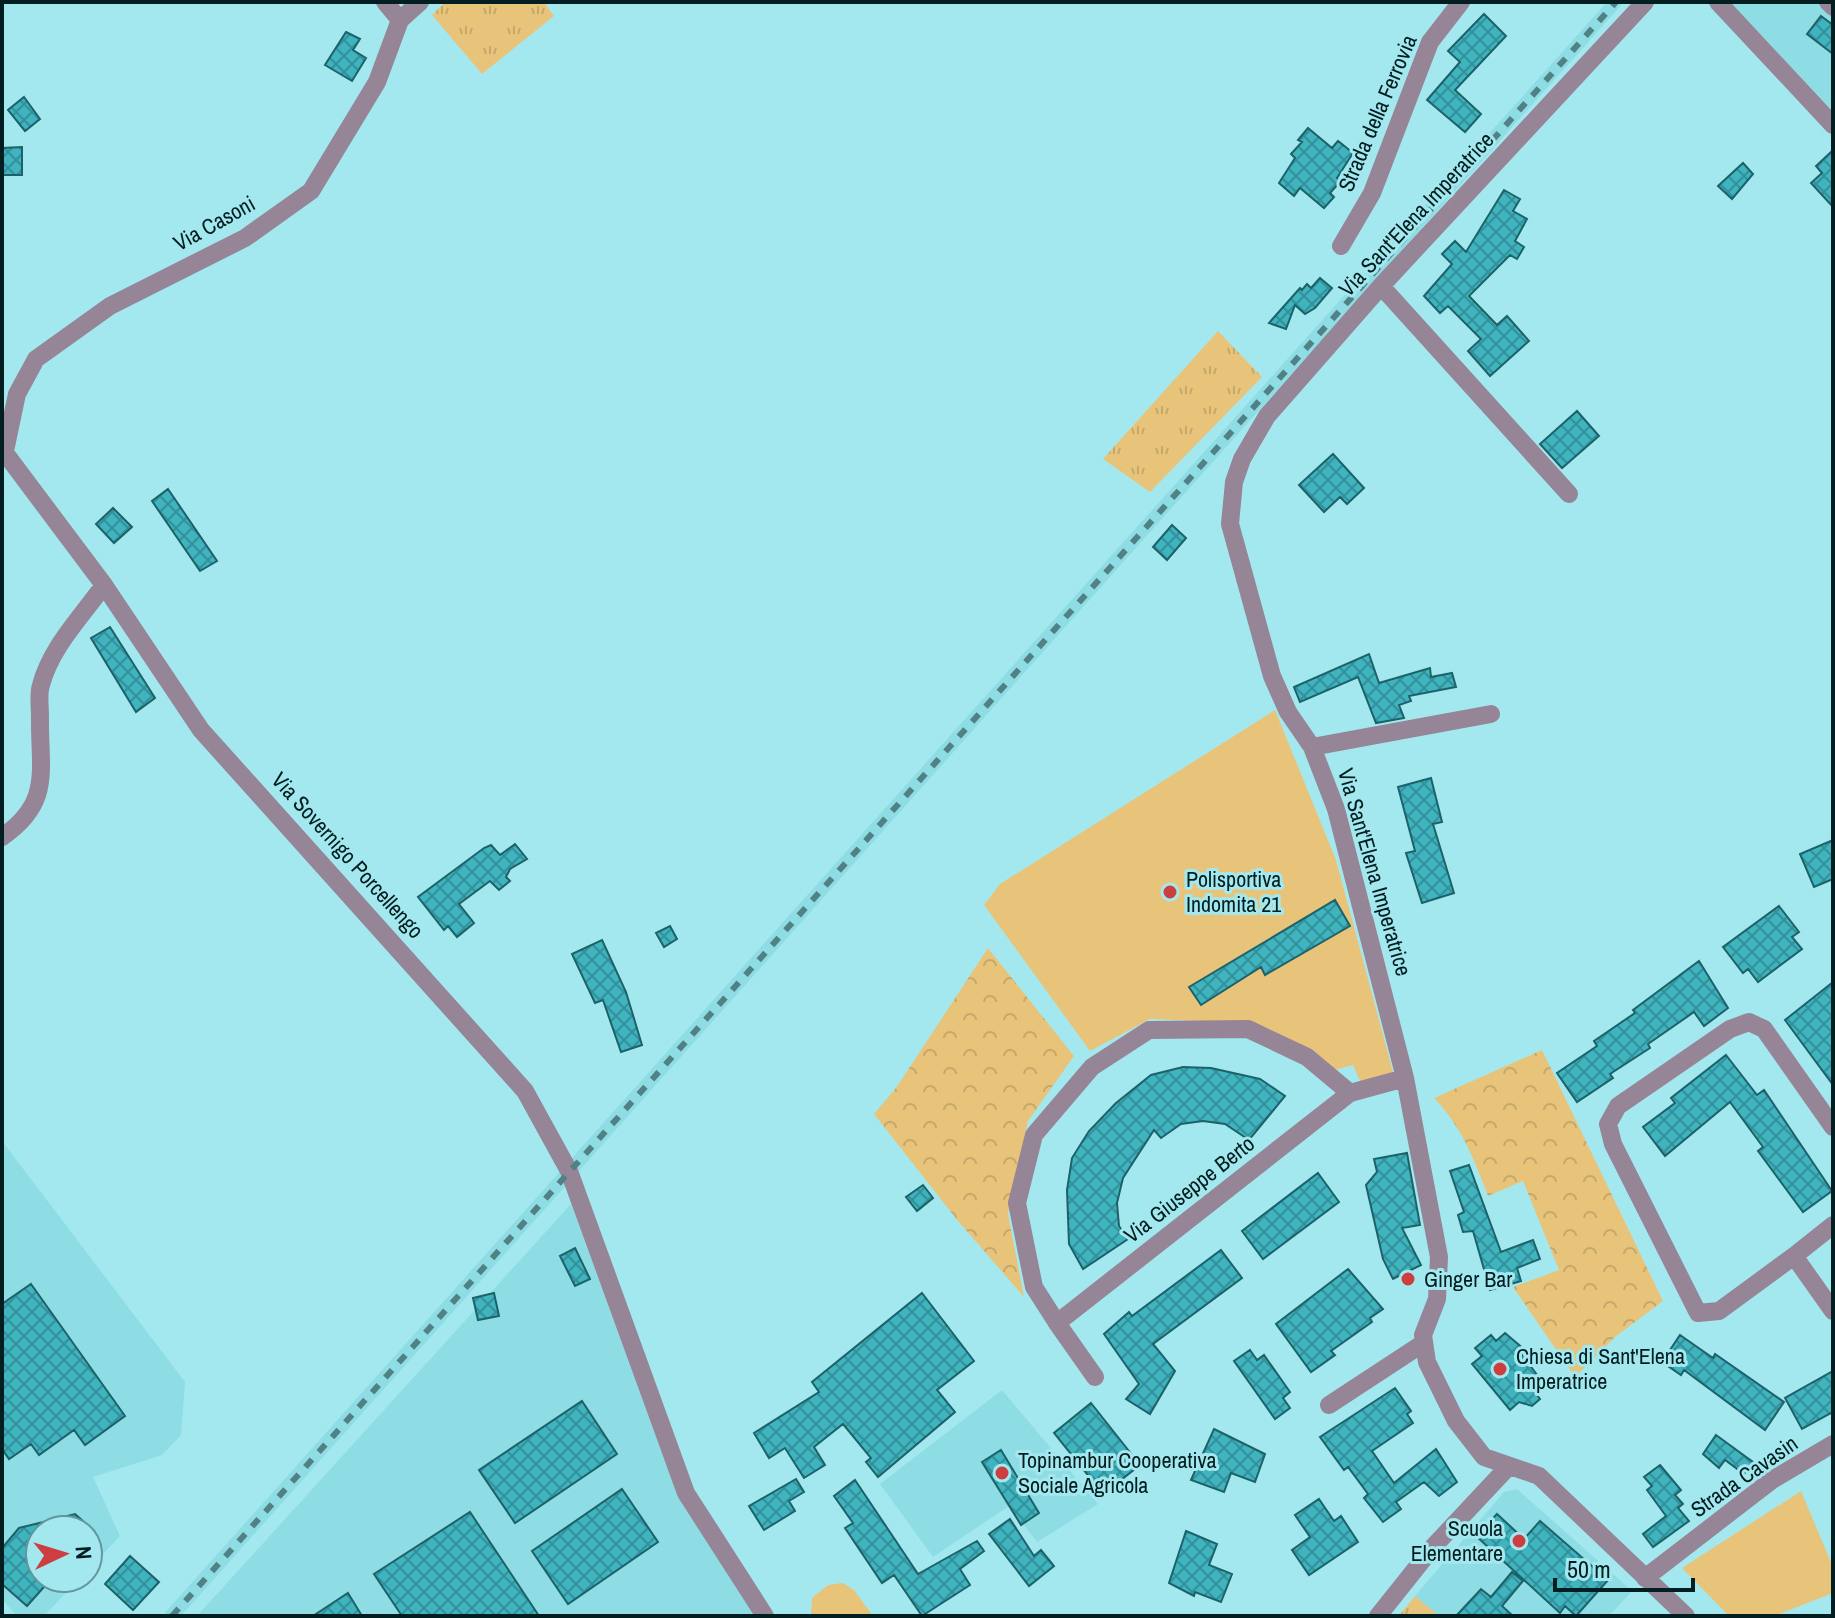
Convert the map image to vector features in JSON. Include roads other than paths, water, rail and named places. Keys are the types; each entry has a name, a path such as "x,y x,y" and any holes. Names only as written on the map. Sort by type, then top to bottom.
{"street":[{"path":"385,2 400,20"},
{"name":"Via Casoni","path":"3,450 17,394 36,359 110,306 245,238 311,191 377,82 400,20 420,2"},
{"name":"Strada della Ferrovia","path":"1341,246 1372,193 1430,42 1461,2"},
{"name":"Via Sant'Elena Imperatrice","path":"1422,1344 1437,1299 1439,1257 1405,1078 1336,809 1312,747 1288,712 1272,676 1230,524 1234,482 1242,459 1267,416 1381,286 1645,2"},
{"path":"1718,2 1833,125"},
{"path":"1828,2 1833,7"},
{"path":"1381,286 1569,494"},
{"name":"Via Sovernigo Porcellengo","path":"3,450 104,585 201,730 525,1091 569,1171 686,1493 765,1616"},
{"path":"2,837 22,824 38,798 43,773 40,686 56,650 104,585"},
{"path":"1312,747 1491,714"},
{"path":"1833,1127 1764,1029 1749,1022 1730,1029 1618,1106 1608,1124 1613,1144 1698,1313 1719,1311 1833,1225"},
{"path":"1095,1377 1034,1287 1017,1203 1034,1135 1092,1067 1149,1030 1248,1029 1307,1057 1350,1093"},
{"name":"Via Giuseppe Berto","path":"1057,1323 1350,1093 1405,1078"},
{"path":"1794,1256 1833,1311"},
{"path":"1329,1405 1422,1344 1456,1421 1484,1457 1539,1476 1686,1616"},
{"name":"Strada Cavasin","path":"1645,1578 1772,1480 1833,1444"},
{"path":"1378,1616 1433,1547 1508,1467"}],"railway":[{"path":"172,1616 1616,2"}],"place":[{"name":"Polisportiva Indomita 21","path":"1170,892"},
{"name":"Ginger Bar","path":"1408,1279"},
{"name":"Chiesa di Sant'Elena Imperatrice","path":"1500,1369"},
{"name":"Topinambur Cooperativa Sociale Agricola","path":"1002,1473"},
{"name":"Scuola Elementare","path":"1519,1541"}]}
